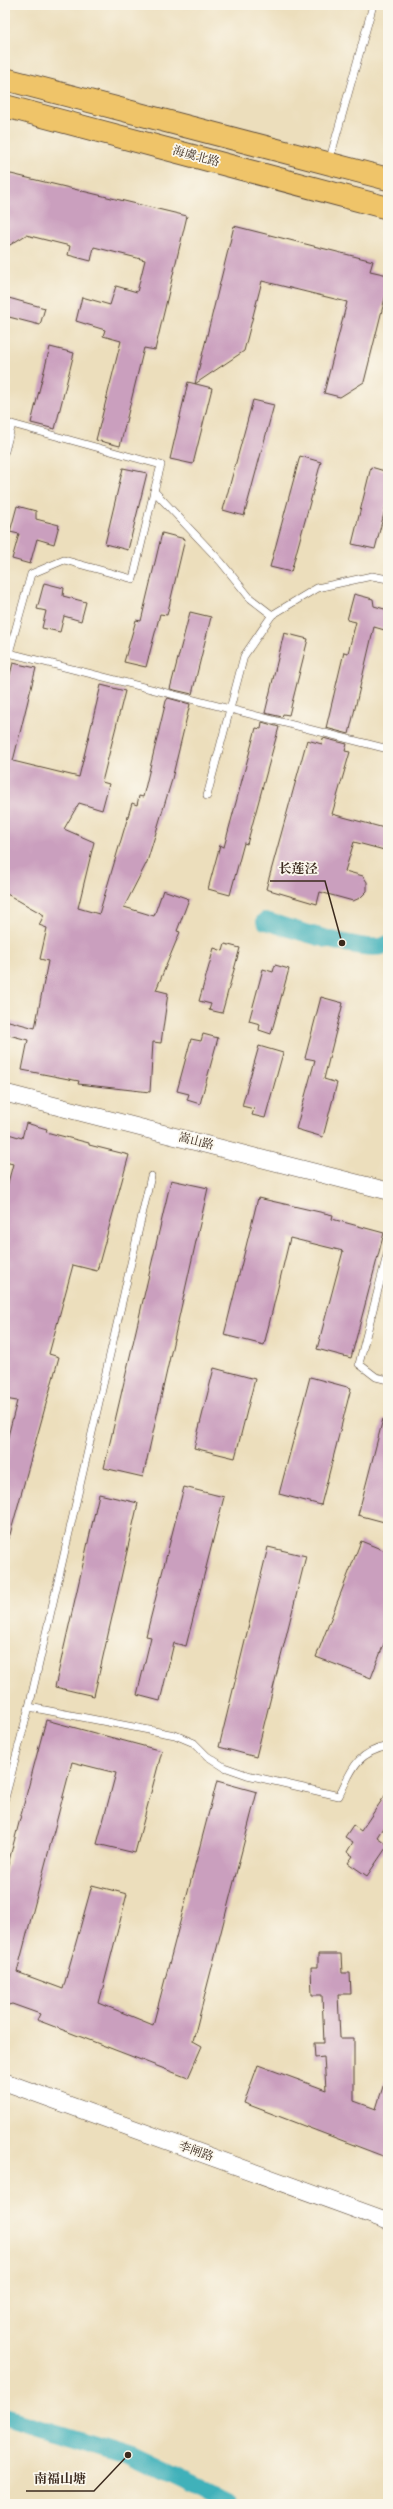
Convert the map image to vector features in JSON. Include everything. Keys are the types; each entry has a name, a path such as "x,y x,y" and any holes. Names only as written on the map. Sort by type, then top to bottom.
{"main road":[{"path":"5,79 388,179"},
{"name":"海虞北路","path":"5,106 388,208"}],"street":[{"name":"嵩山路","path":"5,1093 388,1191"},
{"name":"李闸路","path":"5,2082 388,2221"}],"lane":[{"path":"328,164 373,5"},
{"path":"5,451 12,424 161,466 133,579 64,560 30,574 7,653 388,749"},
{"path":"154,491 222,562 250,598 272,615"},
{"path":"207,796 244,656 272,615 317,588 372,576 388,579"},
{"path":"5,1798 29,1707 151,1176"},
{"path":"388,1251 358,1364 376,1377 388,1380"},
{"path":"29,1707 175,1735 194,1743 207,1756 224,1767 247,1775 339,1796 352,1768 362,1755 388,1746"}],"building":[{"path":"11,174 187,216 155,350 144,348 120,446 96,440 121,341 103,336 105,330 76,321 82,297 110,305 116,286 137,292 145,260 94,247 91,261 68,255 70,246 26,235 5,248 5,178"},
{"path":"234,226 373,261 370,271 388,275 388,286 364,382 340,397 324,393 347,302 262,281 244,351 195,384"},
{"path":"5,297 45,308 40,325 5,316"},
{"path":"50,347 74,353 55,429 31,423"},
{"path":"188,382 212,388 193,464 170,459"},
{"path":"253,400 274,405 244,516 223,510"},
{"path":"300,456 321,462 291,572 270,567"},
{"path":"371,467 388,472 388,498 375,549 352,544"},
{"path":"123,468 147,473 128,550 105,544"},
{"path":"17,506 36,511 36,519 59,525 54,544 37,539 30,564 12,559 19,534 10,532"},
{"path":"162,533 185,539 167,615 160,614 146,667 124,662 136,620 141,621"},
{"path":"44,583 64,588 63,596 86,602 81,621 64,616 60,632 42,628 46,611 37,609"},
{"path":"354,594 373,599 374,606 388,610 388,631 374,627 349,734 326,728 344,652 348,653 356,622 347,620"},
{"path":"190,612 211,617 192,694 170,689"},
{"path":"284,633 308,639 289,715 283,714 282,717 265,713"},
{"path":"13,663 36,668 13,761 79,777 101,685 125,691 102,782 109,784 102,810 79,803 64,829 94,842 78,908 99,914 132,803 137,805 139,796 143,797 166,701 168,698 190,704 171,783 147,862 124,907 154,916 163,890 189,899 177,931 180,932 156,990 168,993 161,1043 153,1042 150,1092 78,1084 79,1081 22,1070 28,1040 5,1034 5,1020 35,1028 48,961 40,959 47,928 39,925 44,915 5,893 5,693"},
{"path":"262,722 279,727 247,844 244,843 230,895 208,889 220,845 224,847 256,728 261,729"},
{"path":"323,738 347,744 345,751 350,752 332,814 388,829 388,851 354,842 345,871 363,876 367,882 367,891 360,898 353,901 320,892 317,904 266,889 307,740 322,744"},
{"path":"225,944 240,948 222,1013 209,1010 211,1004 199,1001 214,948 223,951"},
{"path":"275,965 289,969 271,1034 259,1030 260,1024 249,1021 263,969 273,972"},
{"path":"321,997 343,1003 324,1079 337,1083 323,1137 296,1129 315,1060 305,1058"},
{"path":"203,1034 218,1038 200,1104 187,1100 189,1094 177,1091 191,1039 201,1041"},
{"path":"259,1046 283,1053 265,1118 252,1115 254,1109 242,1106"},
{"path":"26,1123 47,1129 46,1132 129,1155 97,1271 73,1265 49,1354 59,1357 9,1538 5,1537 5,1448 17,1401 5,1399 5,1194 13,1164 5,1162 5,1133 22,1138"},
{"path":"171,1180 208,1188 143,1477 104,1468"},
{"path":"258,1198 333,1215 332,1219 384,1233 351,1358 317,1349 343,1251 290,1238 264,1345 224,1335"},
{"path":"214,1368 255,1379 235,1458 194,1448"},
{"path":"310,1377 351,1388 321,1505 279,1494"},
{"path":"383,1419 388,1420 388,1523 358,1515"},
{"path":"184,1487 224,1497 186,1646 174,1643 160,1701 137,1695 151,1637 146,1636"},
{"path":"99,1494 138,1503 94,1696 55,1687"},
{"path":"361,1541 388,1552 388,1633 371,1678 316,1657"},
{"path":"268,1547 306,1556 256,1757 219,1747"},
{"path":"46,1720 162,1751 135,1853 97,1844 116,1773 72,1762 17,1972 63,1989 92,1885 127,1894 99,2003 153,2025 217,1781 257,1792 193,2041 202,2046 188,2078 37,2020 40,2014 12,2004 5,2006 5,1876"},
{"path":"388,1791 388,1820 377,1837 388,1845 367,1876 348,1863 353,1856 347,1852 353,1842 345,1837 353,1825 361,1831"},
{"path":"318,1954 341,1954 342,1973 350,1973 351,1994 338,1994 340,2038 354,2038 354,2101 376,2109 385,2080 388,2080 388,2158 244,2103 258,2065 326,2090 324,2057 315,2058 314,2043 324,2043 322,1995 312,1995 311,1967 318,1967"}],"waterway":[{"path":"265,921 347,944 378,947 388,944"},
{"path":"5,2417 128,2455 230,2504"}],"place":[{"name":"长莲泾","path":"342,943"},
{"name":"南福山塘","path":"128,2455"}]}
